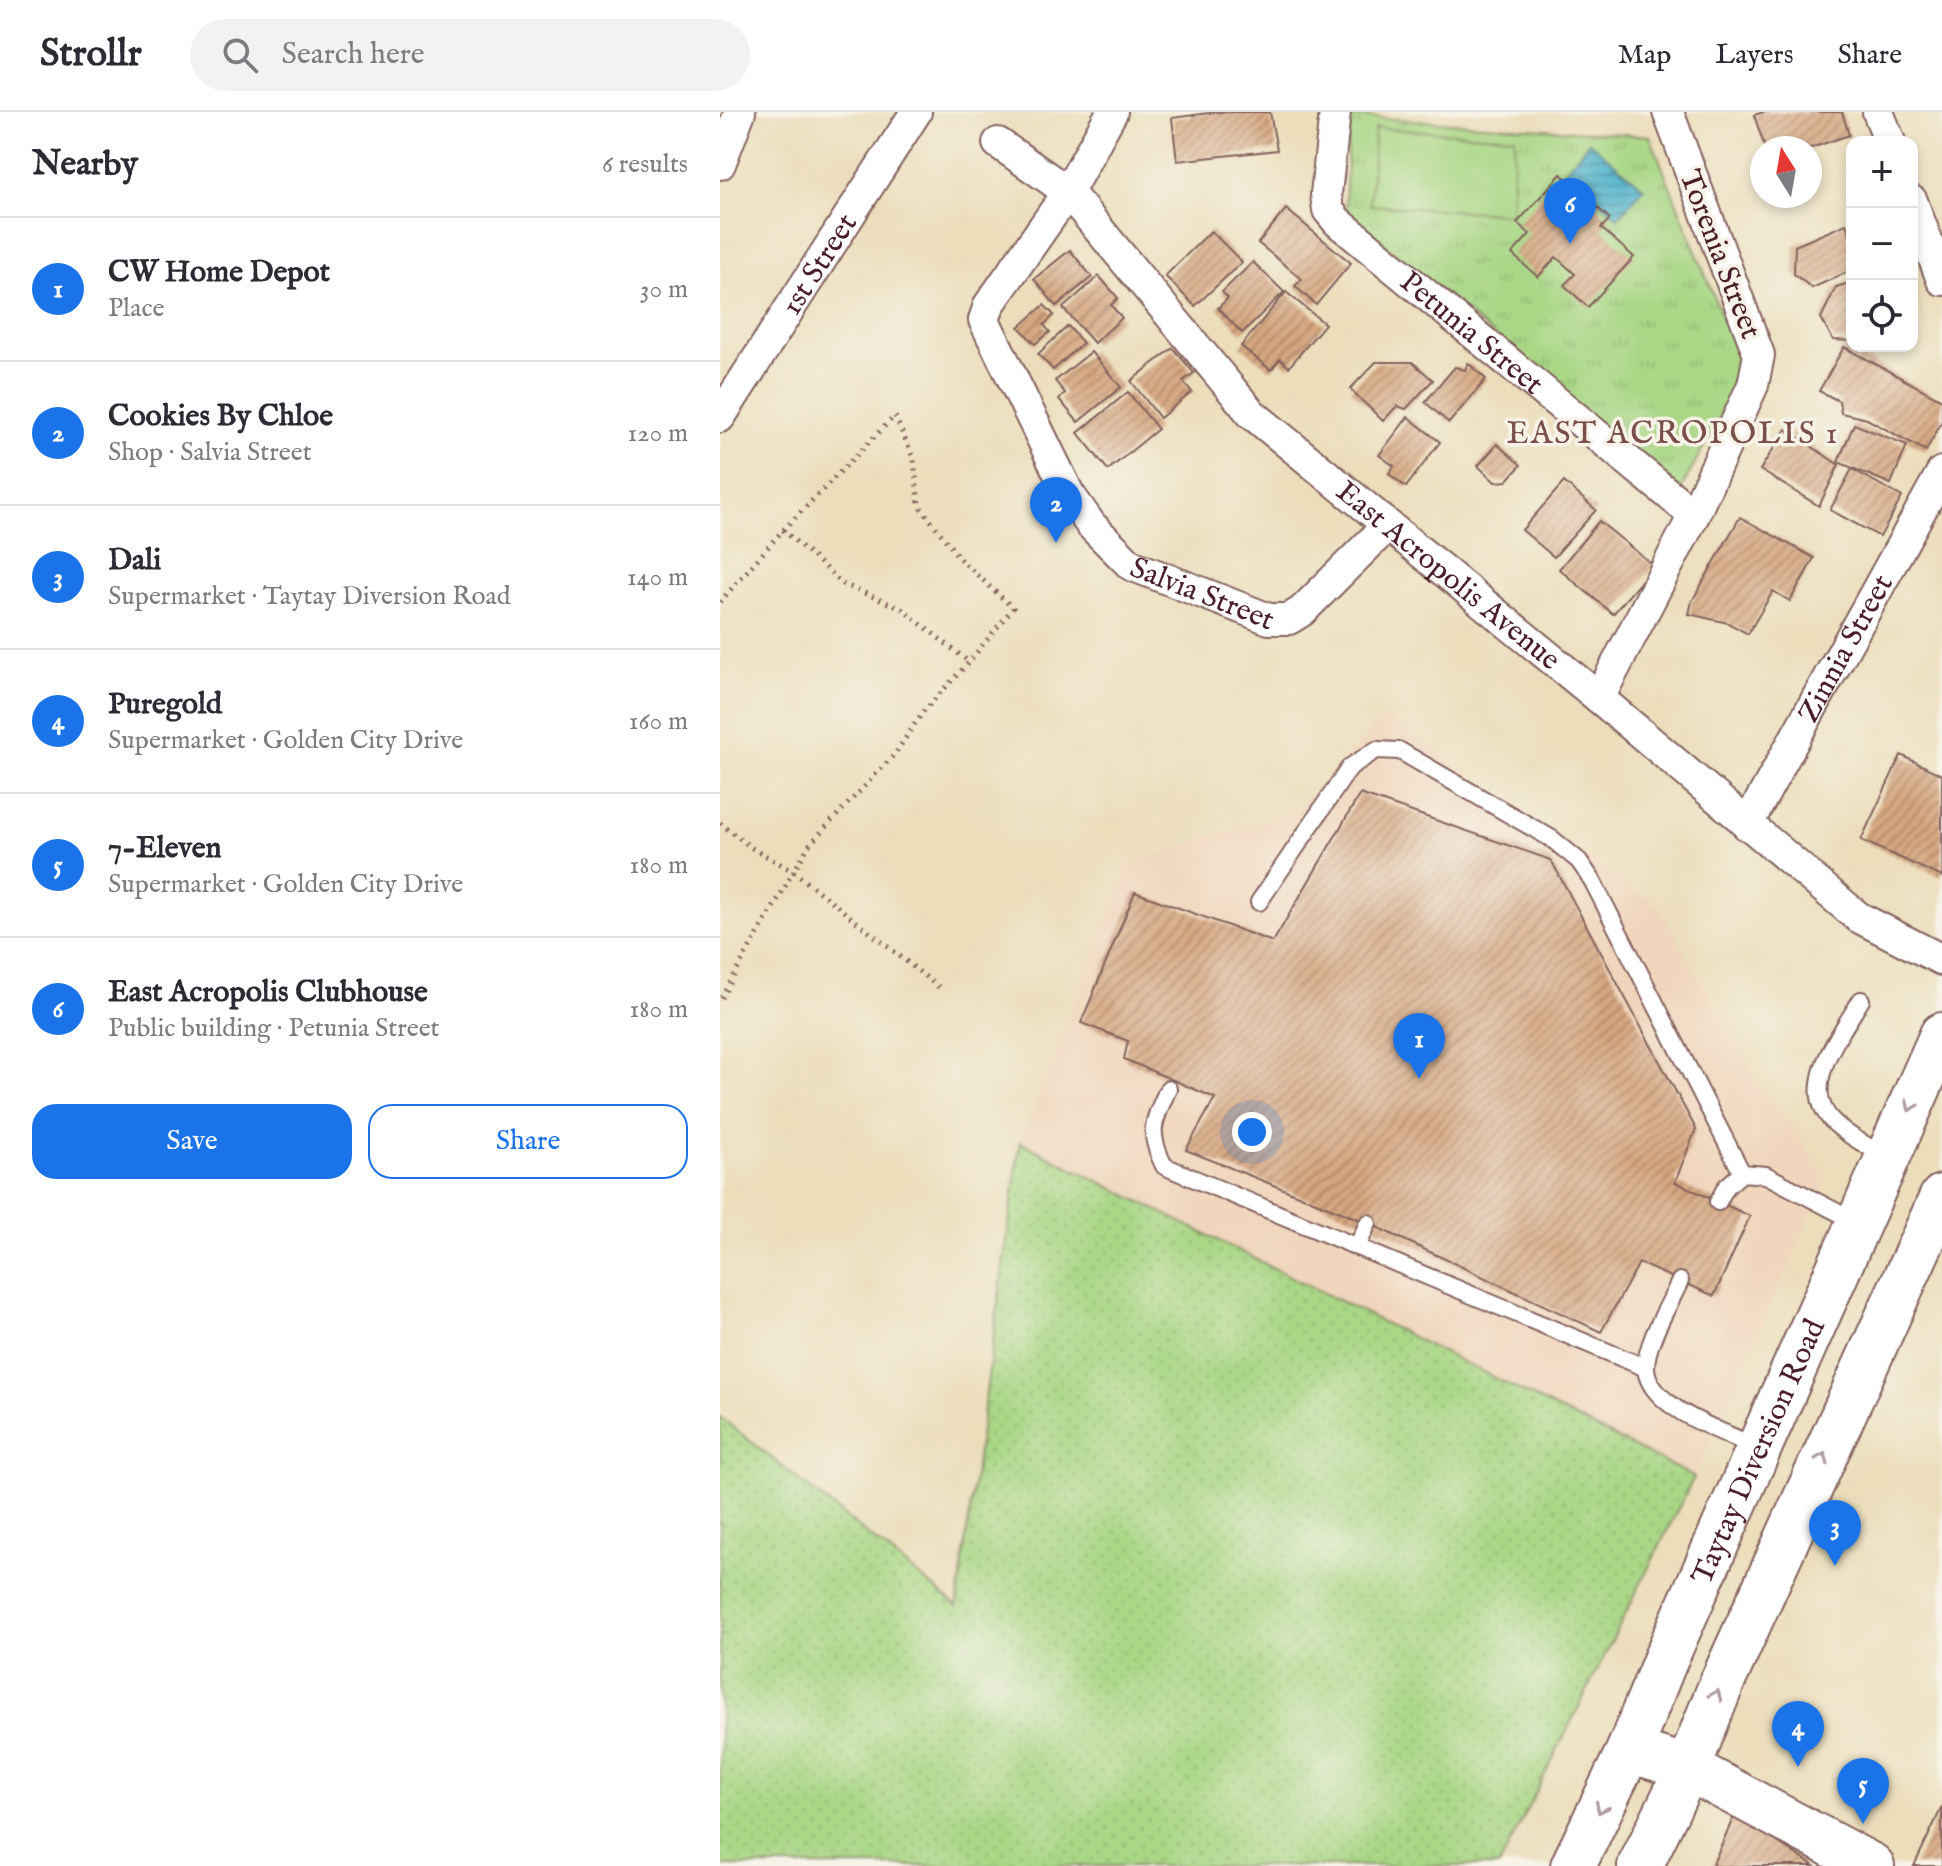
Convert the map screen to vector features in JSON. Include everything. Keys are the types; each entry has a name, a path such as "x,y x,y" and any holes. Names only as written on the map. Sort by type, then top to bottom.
{"main road":[{"name":"Taytay Diversion Road","path":"1573,1866 1629,1750 1666,1658 1942,1035"},
{"name":"Taytay Diversion Road","path":"1647,1862 1727,1670 1942,1197"},
{"path":"1629,1750 1688,1768 1872,1866"}],"street":[{"path":"720,164 740,112"},
{"name":"1st Street","path":"720,417 916,112"},
{"name":"Salvia Street","path":"1112,112 1068,192 989,305 984,320 1069,494 1091,525 1131,565 1269,619 1289,619 1302,611 1386,527"},
{"name":"Petunia Street","path":"1335,112 1326,194 1328,210 1338,222 1694,515"},
{"name":"Torenia Street","path":"1599,698 1694,515 1753,385 1759,355 1668,112"},
{"path":"1878,112 1888,136"},
{"name":"East Acropolis Avenue","path":"998,143 1068,192 1251,413 1386,527 1599,698 1858,917 1942,960"},
{"path":"1915,208 1942,280"},
{"name":"Zinnia Street","path":"1747,825 1942,472"}],"lane":[{"path":"1259,902 1350,767 1376,750 1400,751 1552,839 1579,861 1592,880 1742,1173"},
{"path":"1861,1000 1822,1068 1818,1085 1827,1115 1837,1127 1888,1158"},
{"path":"1168,1089 1154,1120 1153,1144 1164,1166 1646,1368"},
{"path":"1718,1202 1726,1187 1742,1173 1766,1175 1859,1224"},
{"path":"1357,1247 1368,1223"},
{"path":"1680,1281 1653,1338 1646,1368 1655,1389 1674,1409 1760,1449"}],"path":[{"path":"720,602 783,530 895,416 914,460 919,505 960,559 1013,608 922,713 895,754 809,845 720,1000"},
{"path":"783,530 843,584 902,609 969,662"},
{"path":"720,823 752,848 793,871 941,989"}],"shaded area":[{"path":"1385,715 1659,907 1762,1089 1828,1177 1694,1477 1020,1142 1128,864 1297,809"}],"green space":[{"path":"1349,116 1650,136 1744,372 1680,491 1345,211"},
{"path":"1375,128 1515,137 1511,214 1370,205"},
{"path":"1020,1142 1694,1477 1499,1866 720,1866 720,1417 957,1606"}],"water":[{"path":"1589,142 1644,188 1618,217 1564,172"}],"building":[{"path":"1216,112 1270,112 1277,150 1177,161 1172,118"},
{"path":"1764,112 1842,112 1849,135 1822,144 1822,136 1761,136 1754,115"},
{"path":"1561,174 1610,219 1601,228 1634,257 1588,307 1564,285 1575,274 1556,257 1538,277 1512,254 1530,234 1517,223"},
{"path":"1286,209 1351,263 1316,305 1295,286 1302,279 1258,243"},
{"path":"1846,224 1846,273 1812,288 1794,274 1795,246"},
{"path":"1211,231 1242,262 1195,306 1165,276"},
{"path":"1070,250 1092,277 1056,306 1034,279"},
{"path":"1253,262 1284,292 1242,333 1218,308 1228,298 1222,292"},
{"path":"1099,276 1118,298 1111,305 1122,318 1094,343 1063,308"},
{"path":"1846,284 1846,341 1833,340 1821,318 1836,287"},
{"path":"1286,292 1325,324 1289,367 1280,359 1271,370 1241,346"},
{"path":"1044,305 1054,315 1044,325 1050,332 1035,344 1019,327"},
{"path":"1068,326 1083,343 1053,370 1038,354"},
{"path":"1844,347 1846,352 1853,352 1942,400 1942,421 1926,451 1867,419 1841,413 1839,401 1819,391"},
{"path":"1173,348 1194,373 1183,381 1192,392 1160,418 1131,381"},
{"path":"1091,352 1121,387 1078,422 1059,399 1065,393 1055,381"},
{"path":"1376,362 1412,362 1433,380 1406,409 1397,406 1383,421 1350,389"},
{"path":"1468,363 1486,379 1449,423 1425,402 1455,367 1465,370"},
{"path":"1128,392 1158,429 1108,470 1078,433"},
{"path":"1408,417 1440,442 1406,487 1389,474 1394,466 1379,455"},
{"path":"1854,424 1907,445 1891,484 1838,462"},
{"path":"1786,429 1839,465 1819,506 1760,470"},
{"path":"1497,444 1521,465 1507,481 1495,482 1478,466"},
{"path":"1852,469 1902,497 1880,537 1830,510"},
{"path":"1564,482 1596,510 1554,557 1522,530"},
{"path":"1740,517 1814,558 1790,601 1773,591 1748,634 1728,623 1689,614 1692,601"},
{"path":"1599,521 1654,566 1613,614 1559,569"},
{"path":"1901,755 1942,775 1942,877 1861,840"},
{"path":"1360,794 1551,860 1696,1129 1675,1182 1750,1216 1714,1296 1639,1263 1601,1332 1368,1223 1186,1150 1215,1098 1124,1059 1128,1041 1081,1023 1135,892 1273,942"},
{"path":"1942,1807 1942,1866 1914,1866"},
{"path":"1735,1814 1814,1866 1712,1866"}],"place":[{"name":"East Acropolis Clubhouse","path":"1570,244"},
{"name":"Cookies By Chloe","path":"1056,543"},
{"name":"CW Home Depot","path":"1419,1079"},
{"name":"Dali","path":"1835,1566"},
{"name":"Puregold","path":"1798,1767"},
{"name":"7-Eleven","path":"1863,1824"}],"district":[{"name":"EAST ACROPOLIS 1","path":"1673,432"}]}
